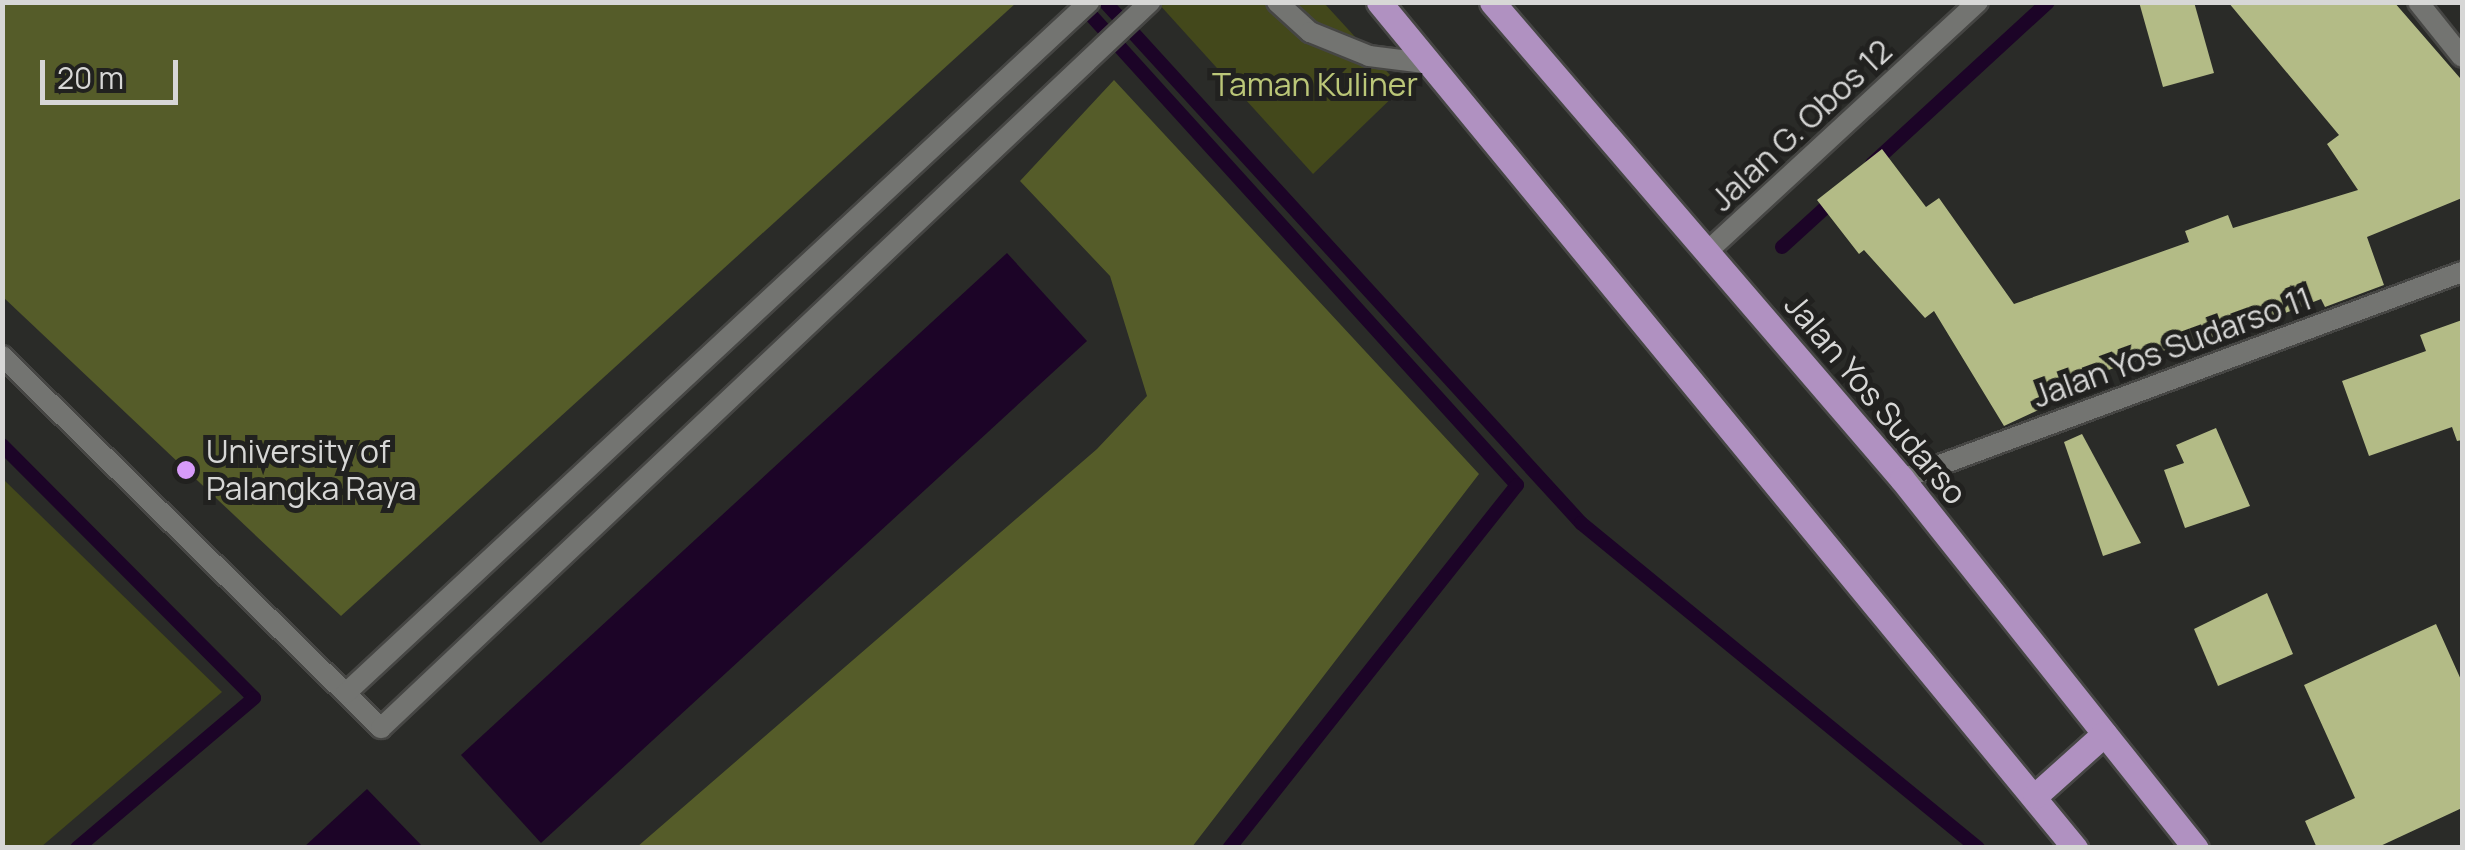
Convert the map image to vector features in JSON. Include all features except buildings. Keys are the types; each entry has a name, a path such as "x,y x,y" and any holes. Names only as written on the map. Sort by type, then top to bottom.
{"main road":[{"path":"1379,2 2074,848"},
{"name":"Jalan Yos Sudarso","path":"1492,2 1710,250 1902,479 2196,848"},
{"path":"2035,796 2104,734"}],"street":[{"path":"346,692 1089,2"},
{"path":"2,356 381,728 1150,2"},
{"path":"1277,2 1310,32 1369,56 1432,64"},
{"name":"Jalan G. Obos 12","path":"1710,250 1978,2"},
{"path":"2418,2 2462,57"},
{"name":"Jalan Yos Sudarso 11","path":"1902,479 2462,272"}],"green space":[{"path":"2,3 1016,3 341,616 3,297"},
{"name":"Taman Kuliner","path":"1158,3 1324,3 1402,88 1313,174"},
{"path":"1114,80 1479,474 1192,847 637,847 1097,449 1147,396 1110,276 1020,181"},
{"path":"3,479 222,692 41,847 3,847"}],"shaded area":[{"path":"1007,253 1087,341 541,843 461,755"},
{"path":"367,789 423,847 304,847"}],"waterway":[{"path":"1079,2 1517,485 1229,848"},
{"path":"1105,2 1581,523 1978,848"},
{"path":"1872,164 2048,2"},
{"path":"1782,247 1838,196"},
{"path":"2,445 254,698 77,848"}],"place":[{"name":"University of Palangka Raya","path":"186,470"}]}
